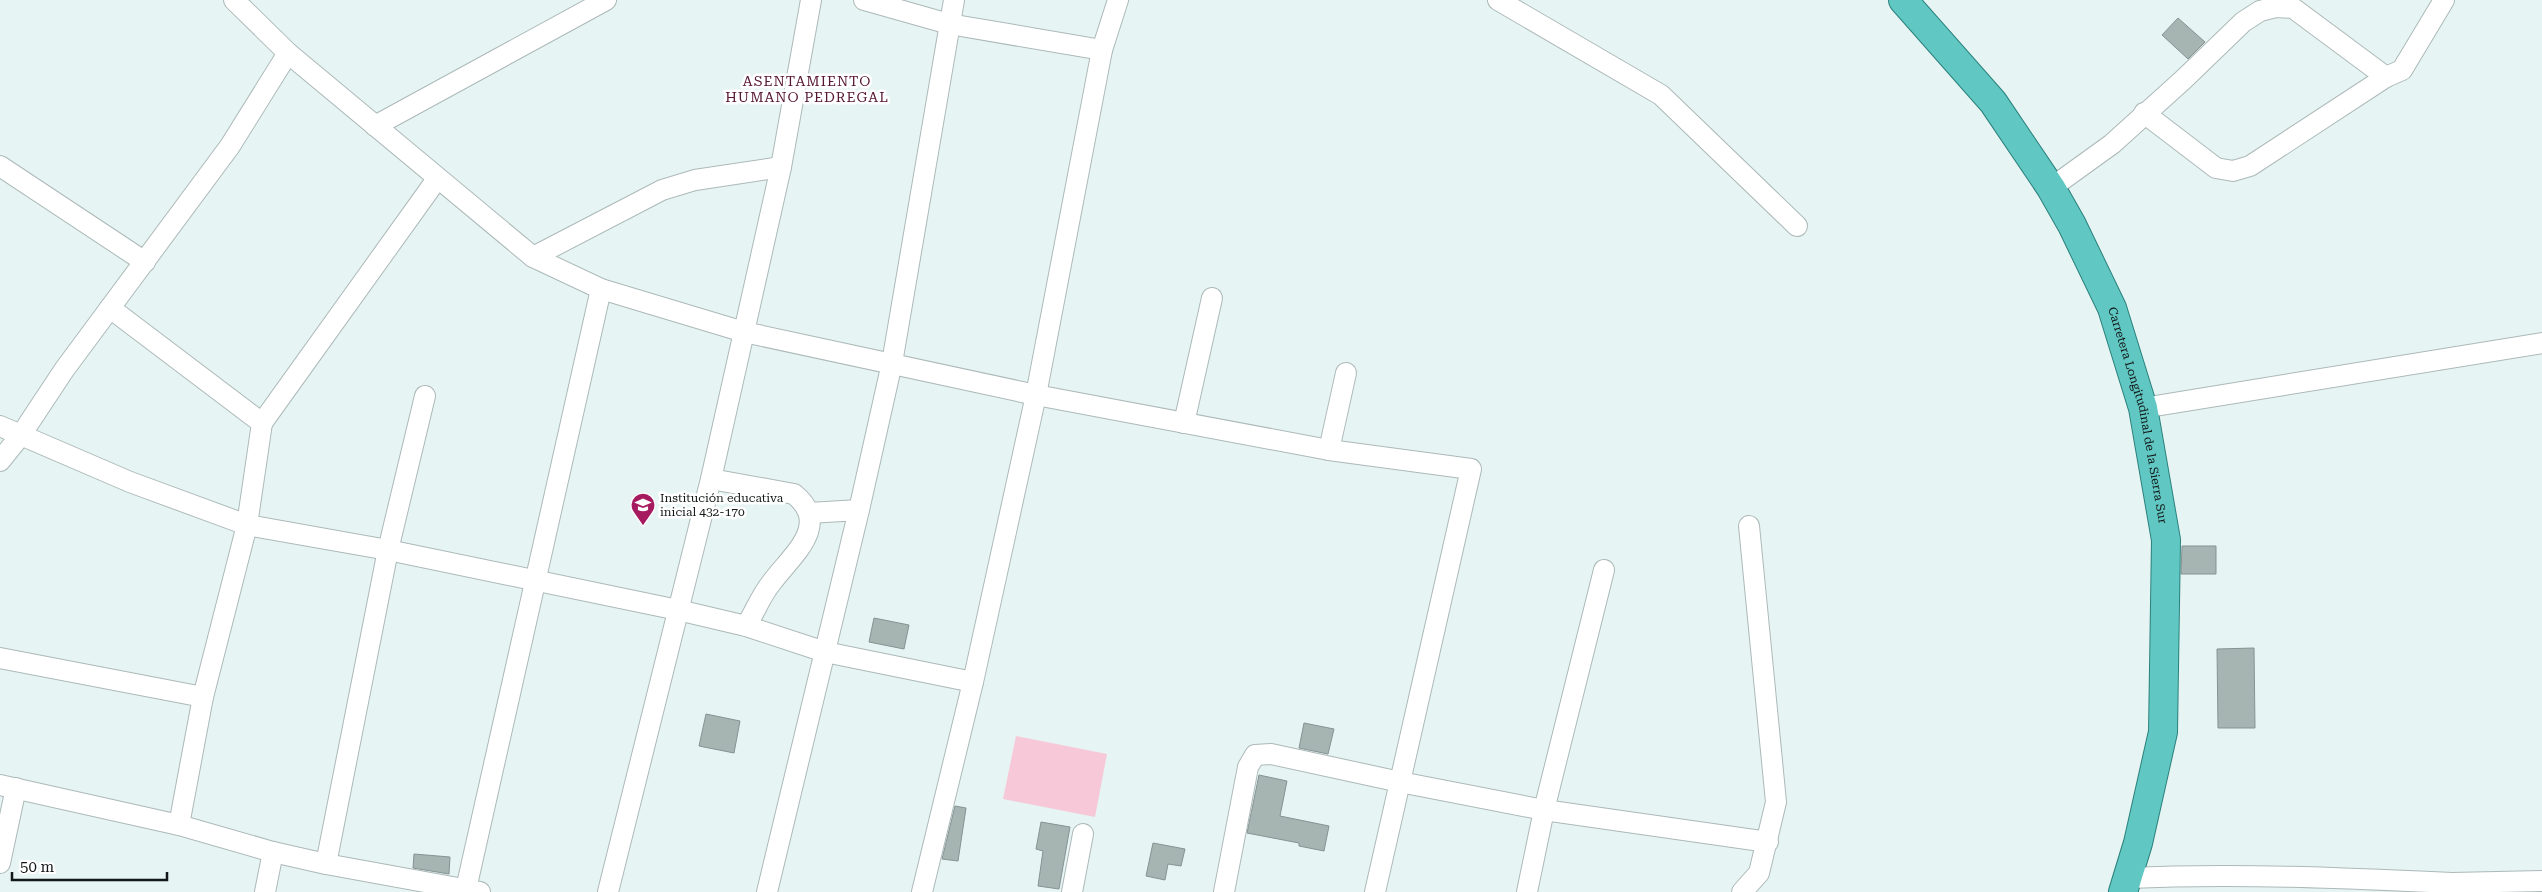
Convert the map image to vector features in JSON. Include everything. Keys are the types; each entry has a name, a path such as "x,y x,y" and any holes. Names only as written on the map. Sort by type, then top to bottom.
{"highway":[{"name":"Carretera Longitudinal de la Sierra Sur","path":"1903,0 1993,102 2051,188 2072,225 2112,308 2143,408 2166,540 2166,646 2163,732 2125,885"}],"street":[{"path":"234,0 288,53 533,257 601,289 744,332 1036,395 1329,450 1470,469 1375,892"},
{"path":"376,126 606,0"},
{"path":"608,892 711,479 780,166 811,0"},
{"path":"864,0 949,24 1102,50"},
{"path":"767,892 859,510 892,364 954,0"},
{"path":"922,892 974,682 1036,395 1102,50 1118,0"},
{"path":"1498,0 1662,95 1797,226"},
{"path":"2144,113 2216,168 2233,171 2250,166 2386,77 2402,70 2444,0"},
{"path":"2051,188 2112,144 2144,113 2184,79 2243,22 2260,11 2276,7 2293,8 2386,77"},
{"path":"0,461 21,435 64,370 230,146 288,53"},
{"path":"0,166 145,262"},
{"path":"533,257 662,190 695,180 780,166"},
{"path":"180,825 203,697 247,526 262,423 437,179"},
{"path":"0,863 8,787 180,825 273,852 326,864 473,890 536,583 601,289"},
{"path":"1184,423 1212,298"},
{"path":"110,308 262,423"},
{"path":"2143,408 2542,342"},
{"path":"1329,450 1346,373"},
{"path":"326,864 388,550 425,396"},
{"path":"0,426 130,482 247,526 388,550 536,583 678,610 746,626 825,652 974,682"},
{"path":"711,479 794,494 804,502 809,513 809,531 800,548 771,583 746,626"},
{"path":"809,513 859,510"},
{"path":"1742,892 1759,874 1776,802 1749,526"},
{"path":"1527,892 1544,810 1604,570"},
{"path":"0,658 203,697"},
{"path":"1224,892 1248,767 1255,755 1271,754 1400,782 1544,810 1768,842"},
{"path":"1072,892 1083,834"},
{"path":"265,892 273,852"},
{"path":"2125,885 2189,875 2316,877 2451,887 2542,880"}],"shaded area":[{"path":"1016,736 1107,754 1095,817 1003,799"}],"building":[{"path":"2178,18 2205,42 2188,59 2162,35"},
{"path":"2182,546 2216,546 2216,574 2181,574"},
{"path":"874,618 909,625 904,649 869,642"},
{"path":"2254,648 2255,728 2218,728 2217,649"},
{"path":"706,714 740,721 734,753 699,746"},
{"path":"1304,723 1334,729 1328,754 1299,748"},
{"path":"1259,775 1287,781 1280,816 1329,826 1324,851 1299,846 1299,843 1247,833"},
{"path":"955,806 966,808 958,861 942,859"},
{"path":"1041,822 1070,827 1059,889 1038,886 1043,851 1036,849"},
{"path":"1153,843 1185,849 1181,866 1168,864 1165,880 1146,876"},
{"path":"414,854 450,857 449,874 413,868"}],"place":[{"name":"Institución educativa inicial 432-170","path":"643,526"}],"district":[{"name":"ASENTAMIENTO HUMANO PEDREGAL","path":"807,89"}]}
